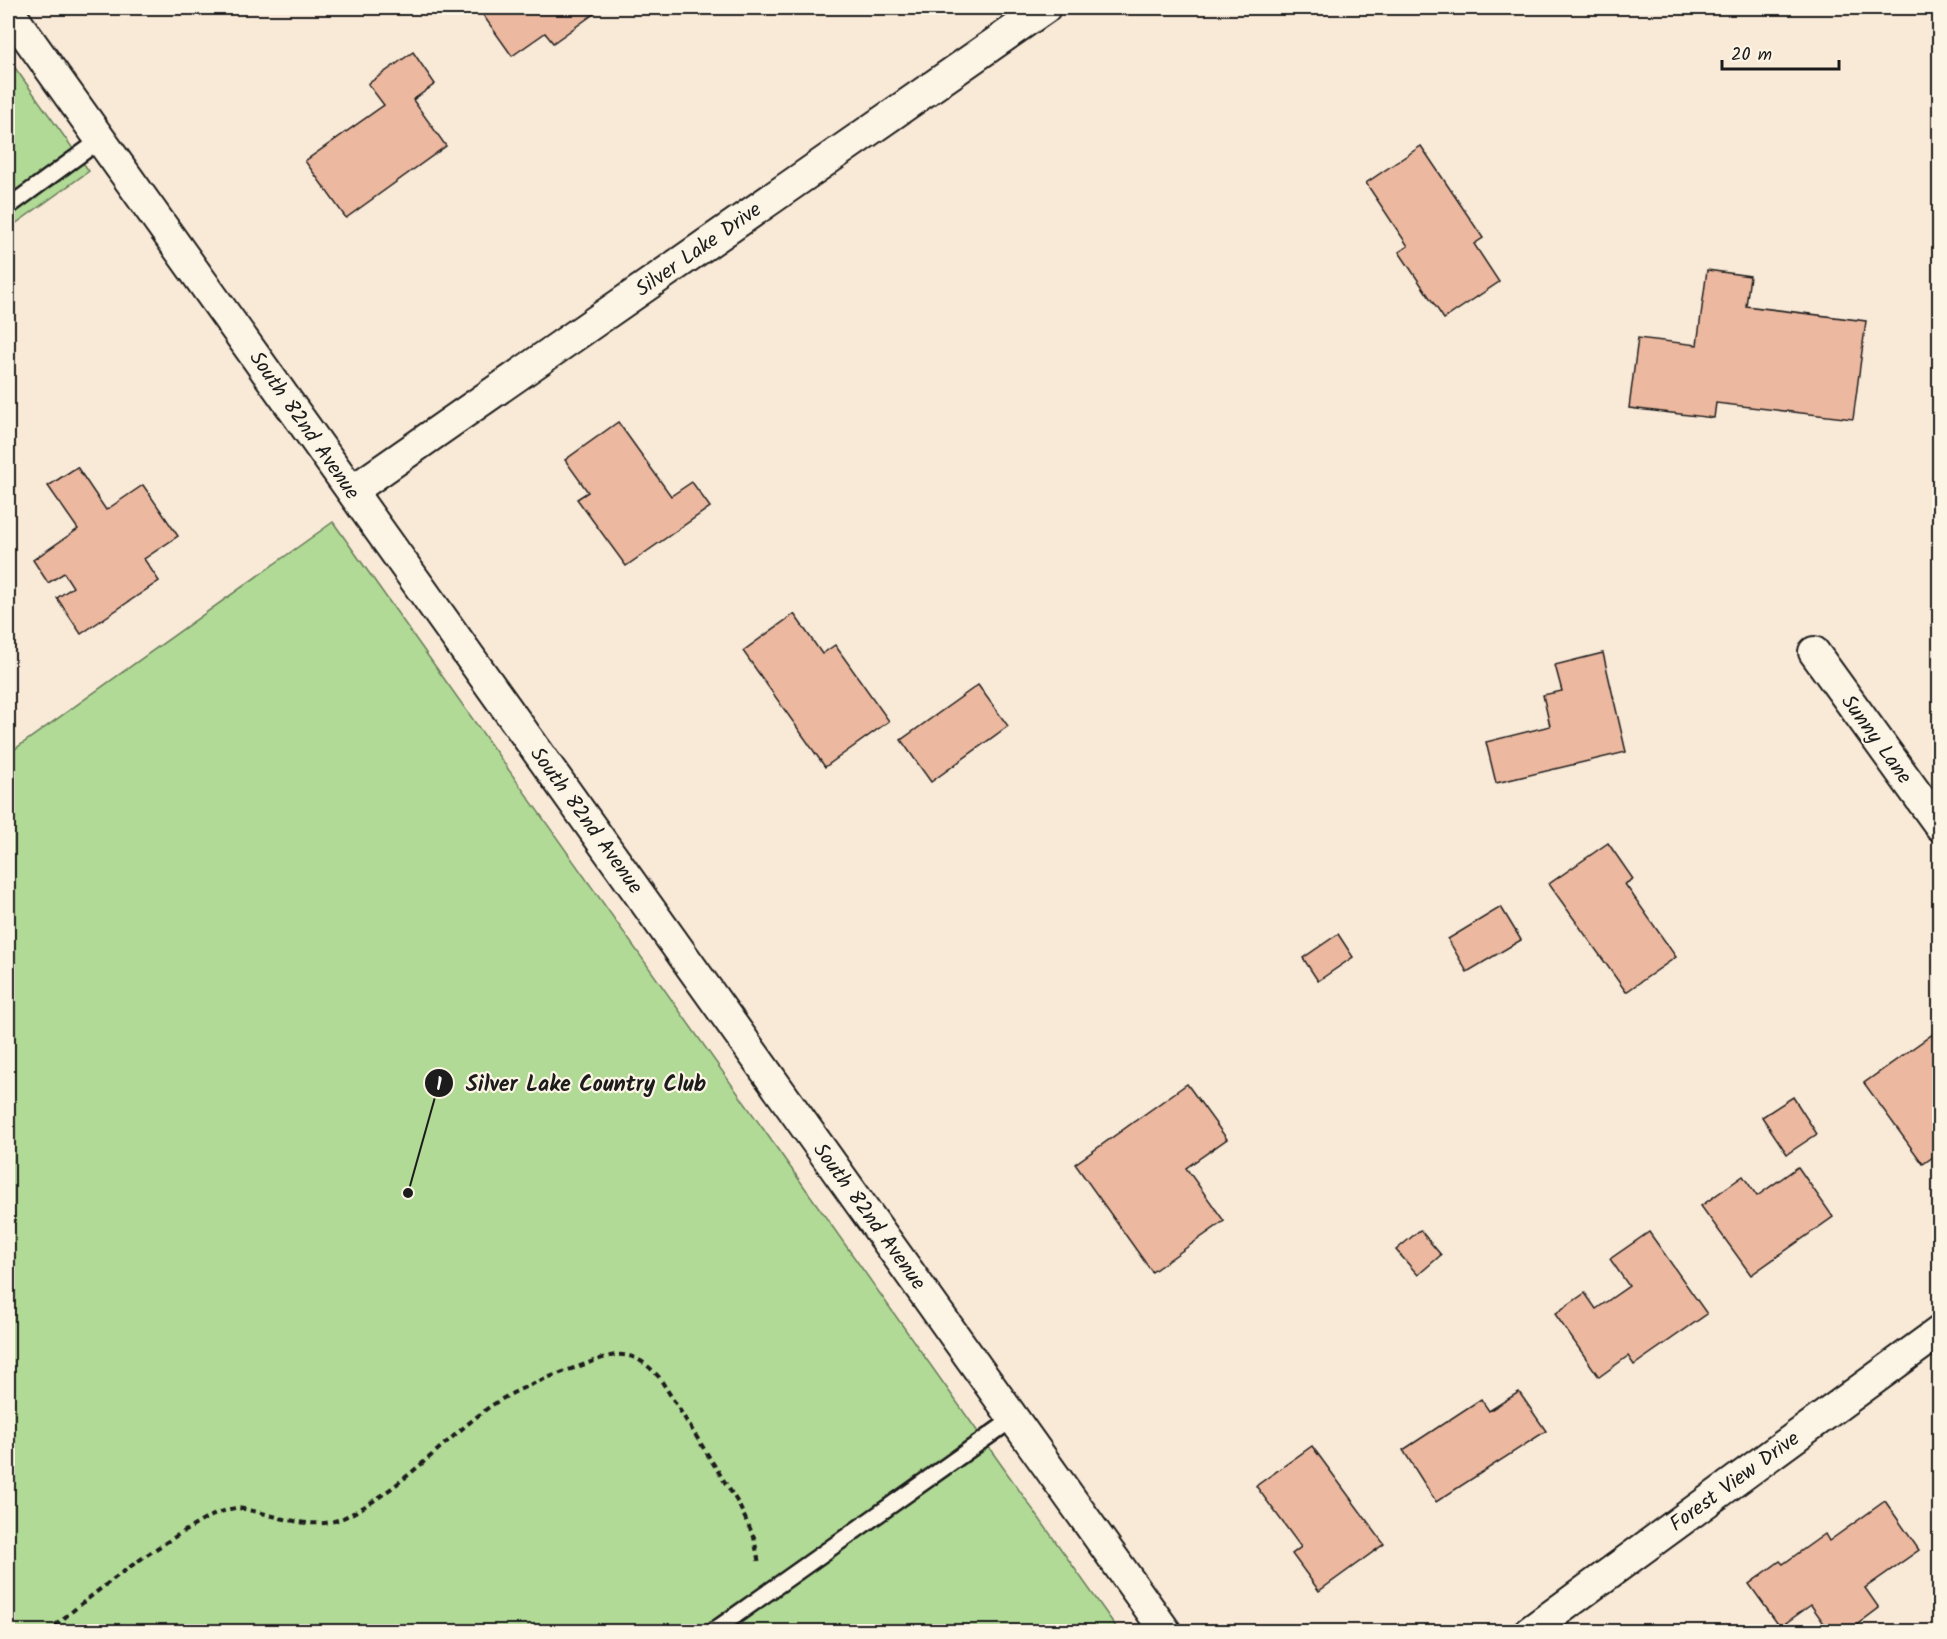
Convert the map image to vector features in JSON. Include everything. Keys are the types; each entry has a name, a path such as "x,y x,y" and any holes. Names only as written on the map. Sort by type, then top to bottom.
{"street":[{"name":"Silver Lake Drive","path":"352,491 1045,8"},
{"name":"South 82nd Avenue","path":"8,10 1166,1632"},
{"name":"Sunny Lane","path":"1814,652 1940,826"},
{"name":"Forest View Drive","path":"1529,1632 1936,1341"}],"lane":[{"path":"8,207 100,140"},
{"path":"712,1632 1014,1418"}],"path":[{"path":"47,1632 121,1573 163,1543 200,1522 237,1508 312,1523 327,1523 342,1518 390,1488 489,1407 531,1384 622,1353 645,1362 659,1377 738,1503 754,1537 759,1565 760,1598"}],"green space":[{"path":"8,58 89,171 8,229"},
{"path":"333,522 1119,1631 8,1631 8,754"}],"building":[{"path":"478,8 602,8 553,43 545,33 512,56"},
{"path":"413,52 435,84 413,100 446,146 346,218 305,161 384,105 368,84"},
{"path":"1421,146 1483,238 1474,244 1499,282 1444,319 1399,252 1408,246 1366,183"},
{"path":"1707,270 1750,276 1746,306 1866,321 1853,419 1716,403 1714,418 1629,408 1638,338 1697,345"},
{"path":"618,422 671,496 692,482 710,507 626,566 577,499 588,492 565,460"},
{"path":"77,467 106,510 143,485 178,536 144,559 159,581 81,634 57,598 73,587 64,573 48,583 33,560 78,529 48,486"},
{"path":"794,614 822,654 835,645 889,721 825,767 743,651"},
{"path":"1603,653 1626,752 1496,783 1486,742 1550,726 1543,695 1562,691 1555,665"},
{"path":"978,685 1008,726 931,782 901,740"},
{"path":"1608,843 1633,879 1625,884 1676,957 1626,992 1549,884"},
{"path":"1501,907 1521,940 1467,972 1448,939"},
{"path":"1338,934 1353,957 1318,981 1303,958"},
{"path":"1940,1029 1940,1152 1923,1164 1864,1083"},
{"path":"1187,1084 1227,1139 1186,1168 1224,1221 1152,1272 1075,1164"},
{"path":"1793,1097 1817,1134 1787,1154 1762,1117"},
{"path":"1798,1167 1833,1217 1751,1275 1701,1206 1743,1176 1757,1196"},
{"path":"1420,1230 1441,1255 1418,1275 1396,1250"},
{"path":"1649,1232 1707,1314 1634,1365 1628,1356 1599,1377 1555,1314 1585,1293 1596,1309 1629,1286 1610,1259"},
{"path":"1519,1392 1546,1431 1436,1502 1403,1450 1481,1399 1489,1411"},
{"path":"1312,1446 1384,1544 1319,1591 1292,1554 1301,1547 1256,1486"},
{"path":"1885,1501 1919,1550 1865,1588 1879,1608 1847,1632 1830,1632 1811,1605 1780,1627 1749,1584 1780,1561 1783,1564 1825,1534 1829,1541"}],"place":[{"name":"Silver Lake Country Club","path":"408,1193"}]}
